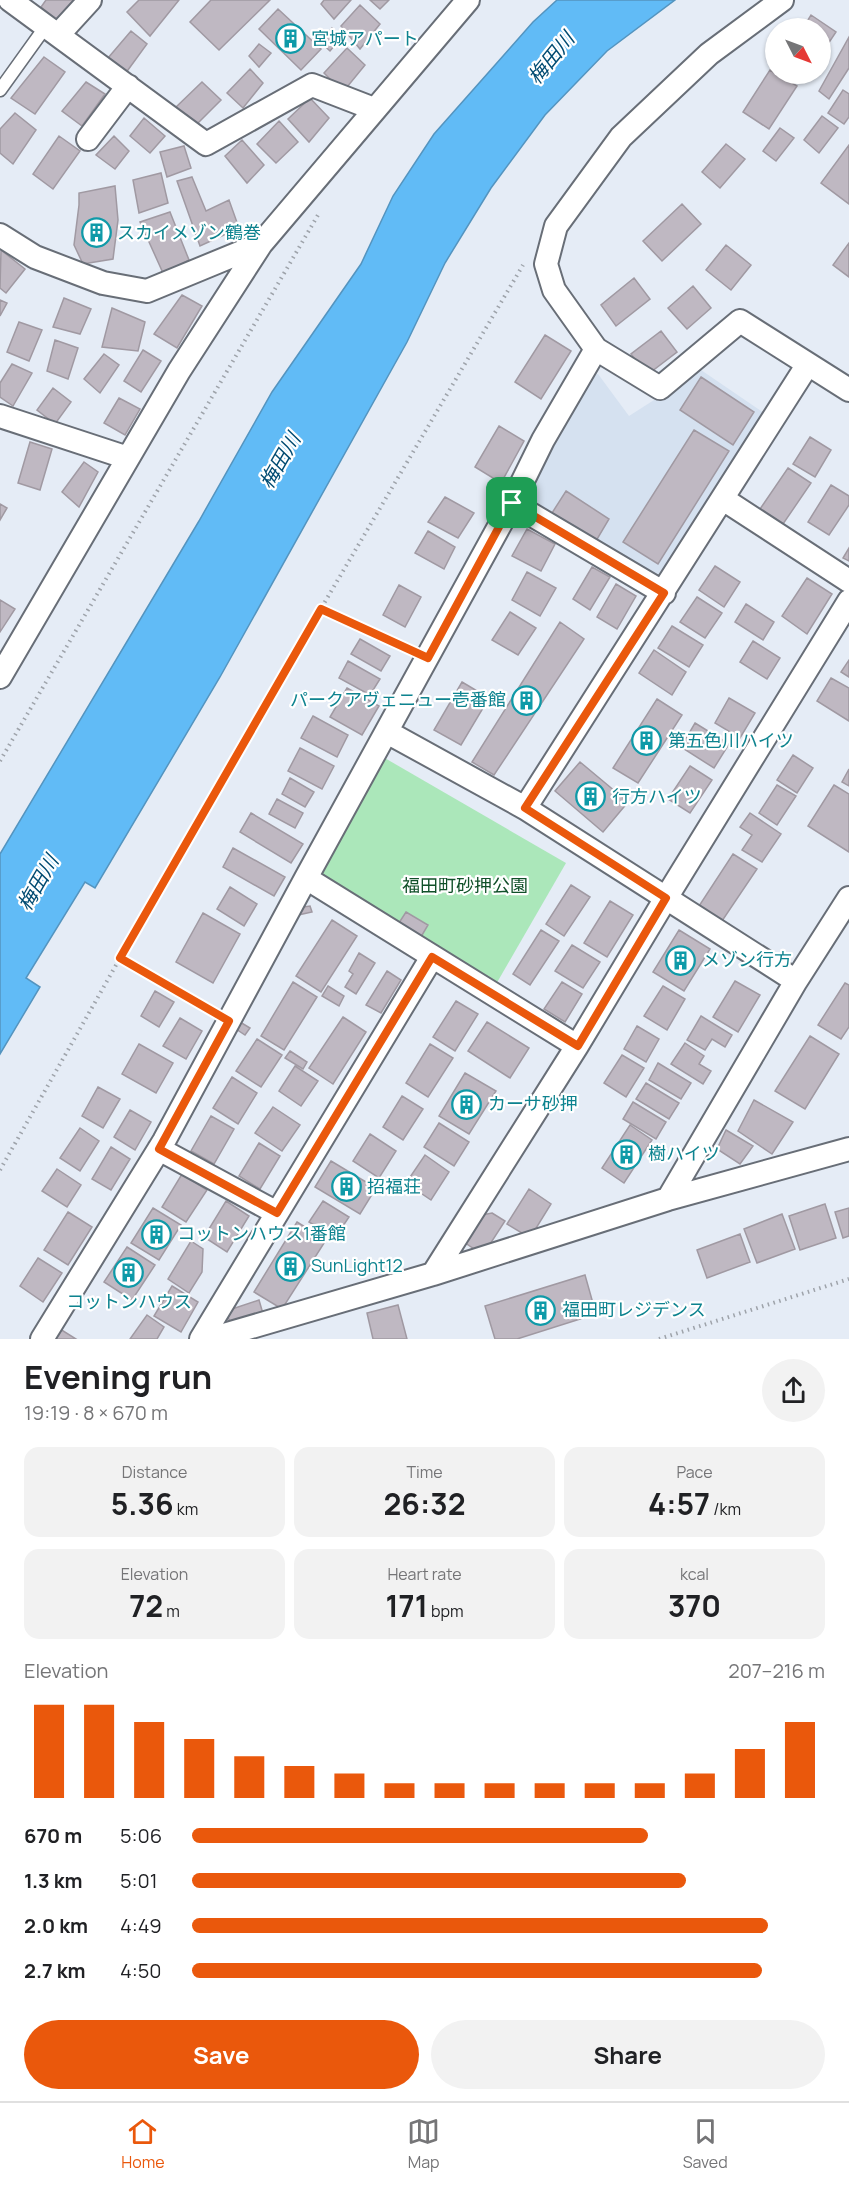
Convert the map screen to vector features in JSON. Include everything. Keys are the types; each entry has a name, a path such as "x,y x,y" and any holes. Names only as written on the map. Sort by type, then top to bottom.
{"street":[{"path":"10,0 206,144 312,85 374,109"},
{"path":"52,30 90,0"},
{"path":"0,677 179,371 261,244 468,0"},
{"path":"782,0 709,54 621,137 556,226 546,264 554,290 596,349 660,388 740,321 849,390"},
{"path":"88,139 128,86"},
{"path":"0,235 35,257 103,283 147,291 261,244"},
{"path":"42,1339 159,1149 512,503 543,440 596,349"},
{"path":"525,808 808,364"},
{"path":"0,416 128,458"},
{"path":"723,499 849,581"},
{"path":"512,503 664,593"},
{"path":"433,1274 578,1046 666,898 849,601"},
{"path":"387,732 525,808 796,981"},
{"path":"306,878 578,1046"},
{"path":"668,1199 796,981 849,898"},
{"path":"201,1339 432,957"},
{"path":"159,1149 277,1213"},
{"path":"210,1339 433,1274 668,1199 849,1149"}],"lane":[{"path":"0,90 52,30"}],"path":[{"path":"0,761 322,209"},
{"path":"0,1170 321,609 526,258"},
{"path":"321,609 428,658"},
{"path":"120,958 229,1021"},
{"path":"659,1339 849,1280"}],"shaded area":[{"path":"701,370 764,413 658,576 530,508 523,493 586,375 598,374 629,416"}],"green space":[{"name":"福田町砂押公園","path":"383,757 566,863 495,986 317,877"}],"water":[{"name":"梅田川","path":"557,0 675,0 607,51 545,115 491,188 445,263 407,342 220,677 95,888 85,882 26,978 40,987 0,1054 0,854 199,521 272,392 361,264 393,196 434,134 533,22"}],"building":[{"path":"46,0 74,0 57,20 41,7"},
{"path":"139,0 179,0 150,36 127,12"},
{"path":"211,0 270,0 219,50 190,22"},
{"path":"324,0 351,0 334,19 321,4"},
{"path":"370,0 389,0 380,9"},
{"path":"360,5 380,24 360,49 341,26"},
{"name":"宮城アパート","path":"278,9 321,49 301,70 259,29"},
{"path":"332,28 341,38 330,51 320,42"},
{"path":"831,29 836,32 831,40"},
{"path":"131,31 147,44 125,74 108,58"},
{"path":"849,37 849,68 829,99 819,91 823,84 831,84 831,69"},
{"path":"259,44 271,53 259,67 249,56"},
{"path":"347,48 365,65 343,92 324,73"},
{"path":"44,57 65,72 35,114 11,98"},
{"path":"250,69 263,83 243,108 227,93"},
{"path":"765,78 765,84 797,86 769,129 743,112"},
{"path":"86,82 105,94 82,126 62,111"},
{"path":"202,82 221,100 194,127 174,109"},
{"path":"843,90 849,94 849,117 844,124 828,113"},
{"path":"310,98 329,118 309,142 288,119"},
{"path":"15,113 36,130 13,164 0,153 0,129"},
{"path":"822,116 838,128 819,153 804,140"},
{"path":"144,118 165,136 150,153 130,136"},
{"path":"279,121 298,142 276,163 257,144"},
{"path":"780,128 794,138 776,161 763,151"},
{"path":"59,136 80,151 53,189 33,174"},
{"path":"114,136 129,151 115,169 96,155"},
{"path":"242,140 264,165 247,183 225,156"},
{"path":"726,144 745,159 720,188 702,172"},
{"path":"849,145 849,204 821,183"},
{"path":"184,146 191,168 167,177 160,152"},
{"path":"161,173 168,203 139,213 133,180"},
{"path":"192,177 206,211 229,200 239,228 200,246 177,181"},
{"name":"スカイメゾン鶴巻","path":"115,186 118,220 113,259 83,264 74,245 79,193"},
{"path":"682,204 701,224 662,261 643,241"},
{"path":"170,212 189,260 163,273 140,222"},
{"path":"849,243 849,277 833,265"},
{"path":"726,245 751,265 731,290 706,270"},
{"path":"1,250 25,269 6,293 0,288"},
{"path":"634,278 650,299 616,326 601,305"},
{"path":"693,286 711,308 687,329 668,308"},
{"path":"182,295 202,306 177,348 154,334"},
{"path":"64,298 91,309 80,334 53,327"},
{"path":"0,300 7,303 0,316"},
{"path":"112,308 145,322 138,351 102,347"},
{"path":"19,322 42,330 29,361 7,352"},
{"path":"661,331 677,352 647,375 631,354"},
{"path":"545,335 571,351 541,399 515,382"},
{"path":"55,340 78,348 68,379 47,371"},
{"path":"143,350 161,361 141,392 124,381"},
{"path":"104,354 119,365 100,393 84,379"},
{"path":"12,364 32,373 13,406 0,397 0,383"},
{"path":"701,377 754,412 733,445 680,410"},
{"path":"53,388 71,402 55,424 37,410"},
{"path":"119,398 140,409 125,435 104,423"},
{"path":"499,426 524,441 501,483 475,467"},
{"path":"694,430 729,451 658,564 623,542"},
{"path":"810,437 831,450 815,477 793,464"},
{"path":"30,442 52,449 40,490 18,483"},
{"path":"84,462 98,472 79,507 62,492"},
{"path":"788,468 811,483 783,524 760,509"},
{"path":"831,485 849,496 849,505 829,535 808,522"},
{"path":"566,491 609,519 596,541 552,513"},
{"path":"445,497 474,513 458,538 428,522"},
{"path":"0,504 7,508 0,520"},
{"path":"527,529 555,544 541,571 512,556"},
{"path":"428,531 455,547 444,569 415,553"},
{"path":"849,548 849,561 843,558"},
{"path":"715,566 740,582 724,607 699,590"},
{"path":"592,567 610,577 590,610 573,599"},
{"path":"527,572 556,588 540,616 512,600"},
{"path":"807,578 832,594 807,634 782,616"},
{"path":"616,584 636,596 617,629 597,617"},
{"path":"399,585 421,597 405,627 383,615"},
{"path":"697,597 722,613 705,638 680,622"},
{"path":"0,600 15,609 0,632"},
{"path":"746,604 774,622 763,640 735,622"},
{"path":"510,612 536,628 518,655 492,640"},
{"name":"パークアヴェニュー壱番館","path":"560,622 584,639 494,775 472,762"},
{"path":"672,626 703,645 689,667 658,648"},
{"path":"360,639 390,656 381,671 351,654"},
{"path":"753,641 780,658 767,679 740,662"},
{"path":"654,650 686,672 672,695 639,673"},
{"path":"849,660 849,677 841,672"},
{"path":"348,661 380,679 370,695 339,678"},
{"path":"831,678 849,688 849,721 817,701"},
{"path":"462,682 489,698 461,745 434,730"},
{"path":"347,688 379,706 362,735 330,717"},
{"path":"729,698 755,713 740,738 715,723"},
{"name":"第五色川ハイツ","path":"657,699 682,715 638,783 613,768"},
{"path":"313,716 348,735 337,757 301,738"},
{"path":"695,723 729,744 714,768 681,747"},
{"path":"300,748 334,766 322,789 288,771"},
{"path":"793,755 813,768 797,793 777,780"},
{"name":"行方ハイツ","path":"580,762 628,802 603,832 555,791"},
{"path":"690,766 712,780 690,813 668,799"},
{"path":"849,769 849,786 842,782"},
{"path":"290,778 314,792 305,807 282,794"},
{"path":"777,785 796,796 777,825 759,813"},
{"path":"834,785 849,794 849,852 808,826"},
{"path":"277,799 303,813 295,828 269,814"},
{"path":"251,813 303,844 291,863 240,832"},
{"path":"750,813 781,834 762,862 742,850 752,835 740,827"},
{"path":"233,848 285,877 274,896 223,867"},
{"path":"733,854 757,869 722,921 699,906"},
{"path":"571,885 590,897 564,936 546,924"},
{"path":"230,887 257,904 244,926 217,909"},
{"path":"610,901 633,915 607,957 584,943"},
{"path":"310,906 312,912 298,915 297,908"},
{"path":"406,912 428,925 418,942 395,929"},
{"path":"203,913 240,934 213,983 176,962"},
{"path":"332,920 357,936 321,992 296,976"},
{"path":"541,930 559,941 530,985 513,974"},
{"name":"メゾン行方","path":"679,930 710,949 684,991 653,972"},
{"path":"572,945 600,962 583,988 555,971"},
{"path":"359,953 375,963 356,994 345,987 353,974 349,971"},
{"path":"387,971 401,980 381,1013 366,1005"},
{"path":"735,981 760,995 738,1032 713,1017"},
{"path":"293,982 317,997 284,1050 261,1036"},
{"path":"562,982 582,994 565,1022 544,1009"},
{"path":"845,983 849,985 849,1027 841,1039 818,1025"},
{"path":"328,986 344,996 339,1006 322,996"},
{"path":"663,986 685,999 667,1030 644,1016"},
{"path":"155,991 174,1002 159,1027 141,1016"},
{"path":"456,1001 478,1014 455,1051 433,1037"},
{"path":"701,1016 732,1035 725,1047 712,1039 705,1050 687,1040"},
{"path":"343,1017 366,1032 333,1084 309,1068"},
{"path":"180,1018 202,1031 186,1059 163,1046"},
{"path":"240,1022 250,1028 245,1035 236,1029"},
{"path":"487,1022 529,1048 510,1078 468,1051"},
{"path":"637,1026 659,1039 646,1062 624,1049"},
{"path":"810,1036 839,1054 805,1109 775,1091"},
{"path":"257,1039 282,1055 261,1087 236,1071"},
{"path":"685,1043 704,1056 699,1064 711,1071 703,1084 671,1064"},
{"path":"139,1044 173,1063 156,1093 122,1074"},
{"path":"430,1044 453,1058 428,1097 406,1083"},
{"path":"290,1051 307,1062 303,1069 285,1058"},
{"path":"622,1055 644,1068 626,1097 604,1083"},
{"path":"658,1063 691,1083 681,1099 649,1080"},
{"path":"295,1066 318,1081 301,1106 279,1091"},
{"name":"カーサ砂押","path":"465,1073 496,1091 469,1134 439,1116"},
{"path":"232,1077 257,1093 238,1124 213,1108"},
{"path":"646,1083 679,1103 669,1119 636,1099"},
{"path":"98,1087 120,1099 103,1128 82,1116"},
{"path":"402,1096 423,1109 403,1140 383,1127"},
{"path":"754,1100 793,1122 772,1154 738,1131"},
{"path":"633,1102 666,1122 656,1139 623,1119"},
{"path":"273,1107 300,1125 282,1151 255,1133"},
{"path":"130,1110 151,1122 135,1150 114,1137"},
{"path":"211,1116 234,1129 214,1164 191,1151"},
{"path":"439,1123 469,1142 454,1166 424,1147"},
{"name":"樹ハイツ","path":"630,1125 652,1140 624,1183 602,1168"},
{"path":"80,1128 99,1141 80,1171 60,1158"},
{"path":"726,1130 753,1146 740,1164 717,1149"},
{"path":"370,1134 396,1151 379,1178 353,1161"},
{"path":"259,1143 280,1156 260,1189 239,1176"},
{"path":"111,1147 130,1159 111,1190 92,1179"},
{"path":"425,1155 449,1172 431,1200 406,1183"},
{"name":"招福荘","path":"331,1161 376,1188 360,1214 315,1187"},
{"path":"57,1169 81,1185 67,1207 42,1191"},
{"path":"182,1174 207,1190 186,1222 162,1207"},
{"path":"529,1189 551,1204 530,1238 507,1224"},
{"path":"226,1201 249,1216 227,1252 204,1237"},
{"path":"323,1201 349,1217 335,1238 309,1222"},
{"path":"825,1204 836,1238 800,1250 789,1216"},
{"name":"コットンハウス1番館","path":"153,1208 181,1225 159,1260 131,1243"},
{"path":"849,1208 849,1236 843,1238 835,1212"},
{"path":"68,1212 92,1227 68,1265 44,1250"},
{"path":"492,1213 505,1221 483,1255 461,1240 477,1216"},
{"path":"782,1214 795,1249 757,1263 744,1229"},
{"name":"SunLight12","path":"297,1222 326,1240 282,1309 254,1292"},
{"path":"740,1234 750,1262 707,1278 697,1250"},
{"path":"191,1241 203,1249 202,1272 189,1293 168,1279"},
{"name":"コットンハウス","path":"127,1247 155,1265 132,1300 104,1282"},
{"path":"38,1258 62,1273 43,1302 20,1286"},
{"name":"福田町レジデンス","path":"585,1275 596,1314 517,1339 495,1339 485,1306"},
{"path":"172,1286 198,1302 181,1332 154,1316"},
{"path":"259,1300 264,1317 232,1328 226,1311"},
{"path":"398,1305 407,1339 373,1339 367,1313"},
{"path":"147,1315 164,1327 157,1339 130,1339"},
{"path":"60,1329 76,1339 54,1339"}],"place":[{"name":"宮城アパート","path":"290,39"},
{"name":"スカイメゾン鶴巻","path":"96,233"},
{"name":"パークアヴェニュー壱番館","path":"527,700"},
{"name":"第五色川ハイツ","path":"647,741"},
{"name":"行方ハイツ","path":"591,797"},
{"name":"メゾン行方","path":"681,960"},
{"name":"カーサ砂押","path":"467,1104"},
{"name":"樹ハイツ","path":"627,1154"},
{"name":"招福荘","path":"346,1187"},
{"name":"コットンハウス1番館","path":"156,1234"},
{"name":"SunLight12","path":"290,1266"},
{"name":"コットンハウス","path":"129,1273"},
{"name":"福田町レジデンス","path":"541,1310"}],"route":[{"path":"512,503 664,593 525,808 666,898 578,1046 432,957 277,1213 159,1149 229,1021 120,958 321,609 428,658 512,503"}]}
